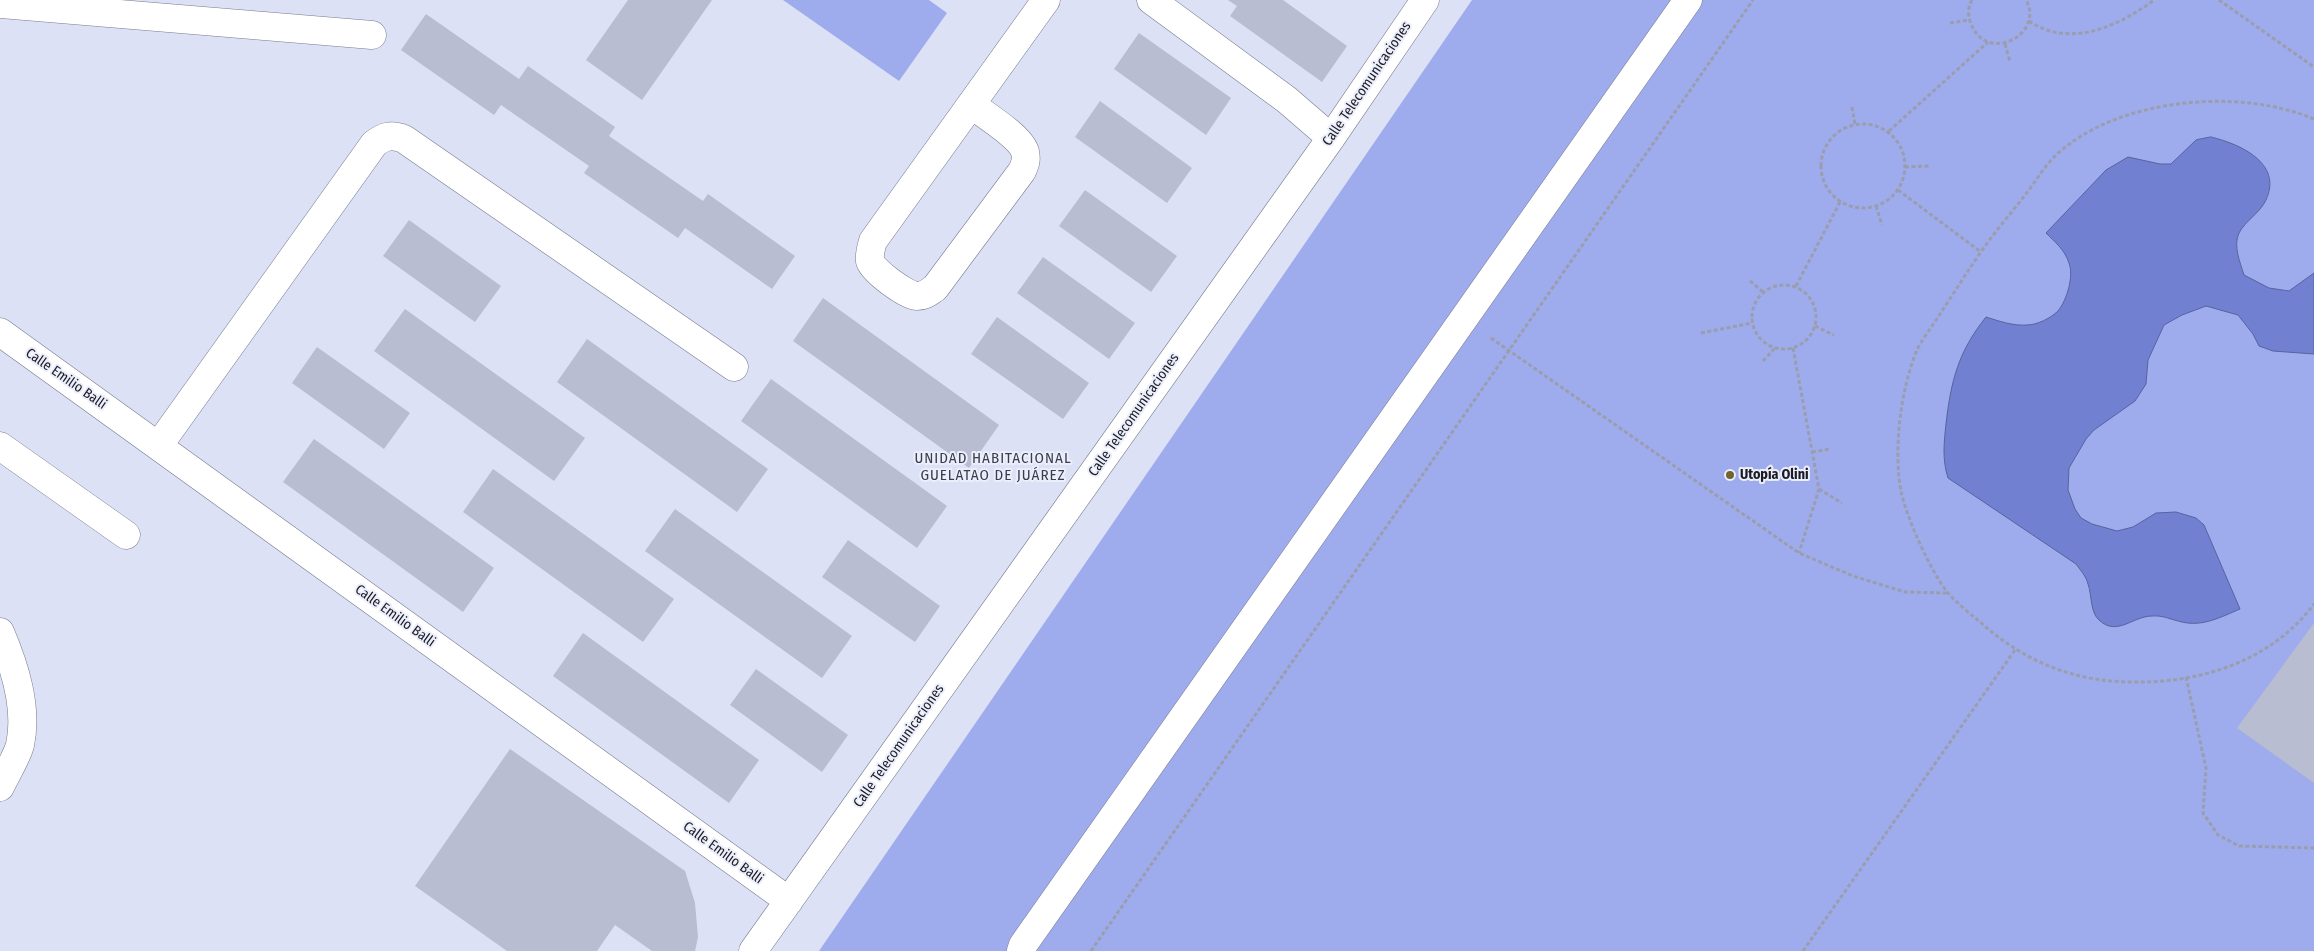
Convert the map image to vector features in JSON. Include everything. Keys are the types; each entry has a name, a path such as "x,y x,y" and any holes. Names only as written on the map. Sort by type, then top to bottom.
{"street":[{"path":"972,105 1018,141 1024,150 1026,161 1022,171 935,288 926,295 915,296 905,292 878,272 871,263 869,252 873,241 1046,0"},
{"path":"1151,0 1286,100 1331,138"},
{"name":"Calle Telecomunicaciones","path":"753,951 1331,138 1424,0"},
{"path":"1021,951 1023,944 1688,0"},
{"path":"0,4 372,35"},
{"path":"159,445 374,144 382,137 393,135 412,144 734,367"},
{"name":"Calle Emilio Balli","path":"0,332 789,901"},
{"path":"0,446 126,535"},
{"path":"0,632 9,653 22,703 20,746 0,788"}],"path":[{"path":"1091,951 1753,0"},
{"path":"1972,0 1969,5 1969,20 1975,34 1988,42 2005,44 2020,36 2029,21 2029,5 2026,0"},
{"path":"2029,21 2040,29 2063,32 2092,32 2114,25 2154,0"},
{"path":"2219,0 2314,67"},
{"path":"1950,23 1969,20"},
{"path":"1888,131 1988,42"},
{"path":"2005,44 2010,62"},
{"path":"2314,119 2292,110 2220,101 2171,104 2123,118 2094,130 2071,143 2054,157 1981,252 1918,348 1908,374 1900,426 1901,491 1913,525 1930,562 1948,593 2002,641 2015,650 2060,672 2086,678 2158,682 2230,668 2279,640 2314,604"},
{"path":"1852,107 1855,124"},
{"path":"1855,124 1871,124 1888,131 1900,143 1906,159 1905,176 1898,190 1887,202 1876,206 1856,208 1840,202 1827,188 1821,170 1823,150 1834,134 1855,124"},
{"path":"1905,167 1930,166"},
{"path":"1898,190 1981,252"},
{"path":"1796,286 1840,202"},
{"path":"1876,206 1882,225"},
{"path":"1750,281 1763,292"},
{"path":"1779,284 1796,286 1809,296 1816,310 1815,326 1806,340 1793,348 1775,348 1760,339 1752,323 1754,306 1763,292 1779,284"},
{"path":"1465,318 1509,351 1799,552 1853,576 1904,592 1948,593"},
{"path":"1701,333 1752,323"},
{"path":"1815,326 1834,335"},
{"path":"1764,361 1775,348"},
{"path":"1793,348 1819,489 1799,552"},
{"path":"1812,452 1830,449"},
{"path":"1819,489 1842,503"},
{"path":"1803,951 2015,650"},
{"path":"2186,677 2206,768 2203,813 2218,835 2239,846 2314,848"}],"shaded area":[{"path":"783,0 929,0 947,13 899,81"},
{"name":"Utopía Olini","path":"1472,0 2314,0 2314,951 819,951"},
{"path":"2211,137 2246,150 2264,166 2269,176 2270,187 2266,200 2245,225 2237,238 2239,259 2244,275 2269,288 2289,291 2314,273 2314,354 2273,351 2259,346 2253,334 2238,315 2206,306 2182,315 2164,325 2148,360 2146,384 2135,401 2094,430 2086,439 2069,468 2068,490 2075,509 2081,518 2092,524 2117,531 2133,527 2156,513 2176,512 2196,518 2204,525 2240,609 2205,622 2190,623 2152,616 2112,627 2096,617 2087,581 2076,564 1948,478 1944,458 1944,444 1950,394 1962,355 1976,330 1986,317 2011,324 2031,325 2048,319 2058,311 2067,294 2071,274 2067,258 2046,233 2106,170 2128,157 2160,164 2171,164 2196,140"}],"building":[{"path":"628,0 712,0 642,100 586,60"},
{"path":"1228,0 1283,0 1347,46 1322,82 1230,16 1237,6"},
{"path":"426,14 519,79 528,66 615,127 609,136 703,201 708,194 795,256 772,289 685,228 678,238 584,173 589,166 501,105 494,115 401,50"},
{"path":"1139,33 1231,98 1206,135 1114,69"},
{"path":"1100,101 1192,168 1167,203 1075,137"},
{"path":"1085,190 1177,256 1151,292 1059,226"},
{"path":"409,220 501,286 475,322 383,256"},
{"path":"1043,257 1135,323 1109,359 1017,293"},
{"path":"823,298 999,425 969,468 793,341"},
{"path":"405,309 585,438 554,481 374,351"},
{"path":"997,317 1089,383 1063,419 971,354"},
{"path":"587,339 768,469 737,512 557,382"},
{"path":"317,347 410,413 384,449 292,383"},
{"path":"771,379 947,506 917,548 741,421"},
{"path":"314,439 494,568 463,612 283,482"},
{"path":"493,469 674,599 643,642 463,512"},
{"path":"675,509 852,636 822,678 645,551"},
{"path":"848,540 940,606 915,642 822,577"},
{"path":"2314,623 2314,783 2237,728"},
{"path":"583,633 759,760 729,803 553,676"},
{"path":"756,669 848,735 822,772 730,705"},
{"path":"510,749 685,871 695,903 698,937 695,951 652,951 615,925 597,951 507,951 415,886"}],"place":[{"name":"Utopía Olini","path":"1730,475"}],"district":[{"name":"UNIDAD HABITACIONAL GUELATAO DE JUÁREZ","path":"993,468"}]}
